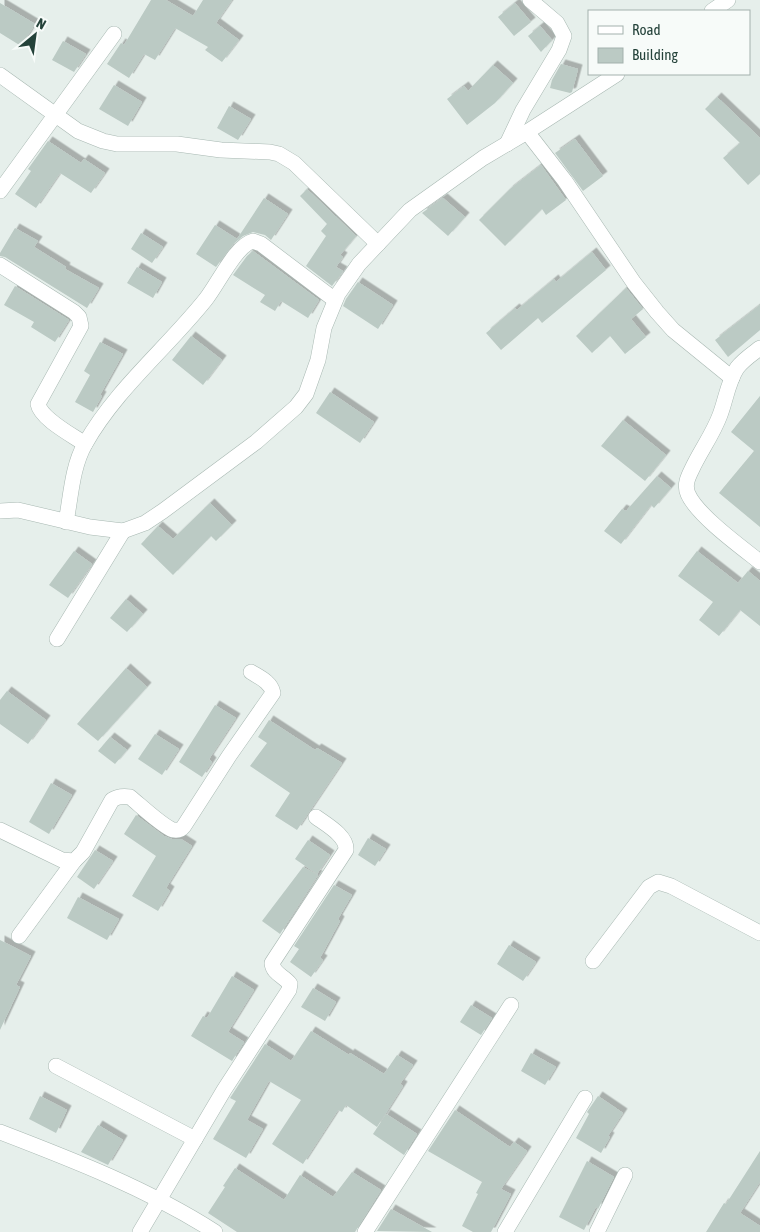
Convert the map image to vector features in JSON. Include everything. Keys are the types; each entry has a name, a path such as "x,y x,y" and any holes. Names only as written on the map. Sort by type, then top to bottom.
{"street":[{"path":"507,144 524,110 559,50 564,36 557,24 530,0"},
{"path":"713,10 728,0"},
{"path":"0,191 114,34"},
{"path":"0,75 78,131 104,141 117,144 177,144 221,150 279,154 294,162 378,244"},
{"path":"0,511 18,510 106,530 123,530 145,523 163,511 256,442 296,407 306,394 318,360 324,328 335,300 347,279 410,210 439,188 616,75"},
{"path":"527,132 565,181 634,283 657,312 678,335 732,378"},
{"path":"66,522 76,466 85,444 122,393 197,310 239,250 248,242 253,241 261,244 335,300"},
{"path":"0,265 79,317 81,326 38,404 39,409 46,417 85,444"},
{"path":"760,348 738,367 732,378 720,415 710,438 687,479 686,487 694,503 718,528 760,562"},
{"path":"57,639 123,530"},
{"path":"19,936 74,861 83,852 109,805 117,797 130,798 174,830 180,830 184,826 229,756 273,693 273,689 269,684 251,672"},
{"path":"140,1232 224,1090 289,990 290,984 277,973 272,963 346,850 345,842 341,837 316,817"},
{"path":"0,830 62,860 74,861"},
{"path":"593,962 649,887 658,882 671,886 760,933"},
{"path":"365,1232 511,1005"},
{"path":"56,1066 195,1139"},
{"path":"505,1232 585,1098"},
{"path":"0,1132 76,1161 159,1201 215,1232"},
{"path":"598,1232 625,1175"}],"building":[{"path":"151,0 166,0 193,16 203,0 232,0 216,23 239,40 222,62 205,50 208,47 175,28 155,60 144,54 129,78 107,64 121,43 124,45"},
{"path":"0,3 35,24 21,46 0,33"},
{"path":"515,3 531,22 514,36 498,17"},
{"path":"540,26 552,40 541,52 528,36"},
{"path":"63,41 86,54 74,72 52,60"},
{"path":"561,64 578,69 572,92 570,93 550,88 552,80"},
{"path":"493,65 513,83 495,103 467,125 447,99 464,86 468,91"},
{"path":"114,85 142,102 128,126 99,109"},
{"path":"717,97 760,138 760,174 748,185 723,158 740,143 705,109"},
{"path":"229,106 251,119 238,140 217,128"},
{"path":"575,139 603,176 583,191 555,153"},
{"path":"48,141 81,163 84,159 105,173 91,193 60,173 36,208 15,194 31,171 28,169"},
{"path":"541,165 566,200 546,215 542,209 505,246 479,220 510,189"},
{"path":"307,189 356,236 340,255 343,257 336,267 343,271 332,286 306,266 326,236 321,231 327,224 300,196"},
{"path":"264,198 288,214 271,240 265,235 253,232 243,236 233,244 216,267 196,254 215,225 237,239"},
{"path":"443,198 465,217 448,236 422,213"},
{"path":"15,228 38,241 34,247 66,267 65,269 99,288 87,308 5,257 0,256"},
{"path":"141,233 163,247 152,263 131,249"},
{"path":"253,251 319,300 308,318 281,301 275,311 260,302 265,295 233,275"},
{"path":"592,252 606,270 542,323 538,318 501,350 486,333 515,308 517,310 554,279 556,282"},
{"path":"137,267 162,282 153,298 127,283"},
{"path":"358,282 393,305 378,329 343,306"},
{"path":"15,286 69,320 55,342 31,327 34,322 4,305"},
{"path":"626,288 643,309 631,319 646,337 625,354 610,336 592,353 576,336"},
{"path":"760,305 760,330 728,357 715,340"},
{"path":"191,336 222,360 203,385 172,360"},
{"path":"100,342 123,354 100,395 102,396 93,412 75,402 90,375 84,371"},
{"path":"330,392 374,422 360,443 316,413"},
{"path":"760,396 760,527 719,493 754,451 731,432"},
{"path":"623,420 666,455 645,481 601,446"},
{"path":"657,476 671,488 654,508 651,505 621,544 604,531 622,509 626,511"},
{"path":"210,503 232,525 216,541 211,536 173,575 141,544 158,526 173,539"},
{"path":"74,551 92,564 68,598 49,585"},
{"path":"697,551 738,583 748,571 760,581 760,626 740,610 719,636 699,620 713,602 678,576"},
{"path":"126,599 143,614 127,632 110,618"},
{"path":"126,668 147,687 98,741 77,724"},
{"path":"7,691 46,720 28,744 0,724 0,700"},
{"path":"215,705 236,718 209,759 212,762 202,777 179,762"},
{"path":"269,720 315,750 317,748 342,763 297,830 275,816 290,793 250,766 267,743 258,737"},
{"path":"155,734 179,749 162,775 138,759"},
{"path":"110,737 127,750 115,764 98,751"},
{"path":"51,783 72,795 49,834 29,822"},
{"path":"136,815 164,836 172,839 181,839 192,846 166,888 170,891 158,911 132,896 156,856 124,834"},
{"path":"368,838 386,849 375,866 358,855"},
{"path":"308,840 330,855 317,874 295,859"},
{"path":"95,850 113,861 94,889 77,877"},
{"path":"303,867 318,875 280,934 262,921"},
{"path":"334,885 352,895 338,919 340,921 320,958 323,960 311,977 290,962 299,949 294,946"},
{"path":"78,897 119,919 107,940 67,918"},
{"path":"0,940 31,956 16,985 20,987 0,1030"},
{"path":"509,945 536,962 523,981 497,964"},
{"path":"232,976 254,990 228,1032 244,1042 232,1061 191,1036 203,1016 207,1018"},
{"path":"313,988 336,1002 325,1021 301,1007"},
{"path":"471,1005 492,1018 481,1035 460,1022"},
{"path":"311,1031 384,1074 397,1055 413,1065 400,1084 403,1086 377,1127 346,1105 342,1112 338,1110 303,1164 272,1144 301,1100 269,1081 247,1120 263,1129 246,1158 213,1139 236,1101 230,1098 265,1044 291,1061"},
{"path":"531,1053 556,1067 545,1085 521,1071"},
{"path":"40,1096 67,1110 56,1133 29,1119"},
{"path":"598,1096 623,1113 608,1136 610,1137 601,1153 576,1138 589,1114 587,1112"},
{"path":"455,1110 510,1147 514,1142 527,1151 501,1189 511,1194 491,1232 473,1232 462,1226 482,1182 428,1151"},
{"path":"386,1114 417,1134 404,1155 373,1134"},
{"path":"98,1125 123,1140 108,1165 81,1152"},
{"path":"760,1151 760,1182 740,1213 760,1226 760,1232 706,1232 724,1203 726,1204"},
{"path":"587,1161 614,1177 598,1209 596,1207 584,1230 559,1217"},
{"path":"235,1168 284,1200 300,1175 333,1197 352,1172 381,1190 355,1232 237,1232 208,1213"},
{"path":"391,1209 432,1232 377,1231"}]}
